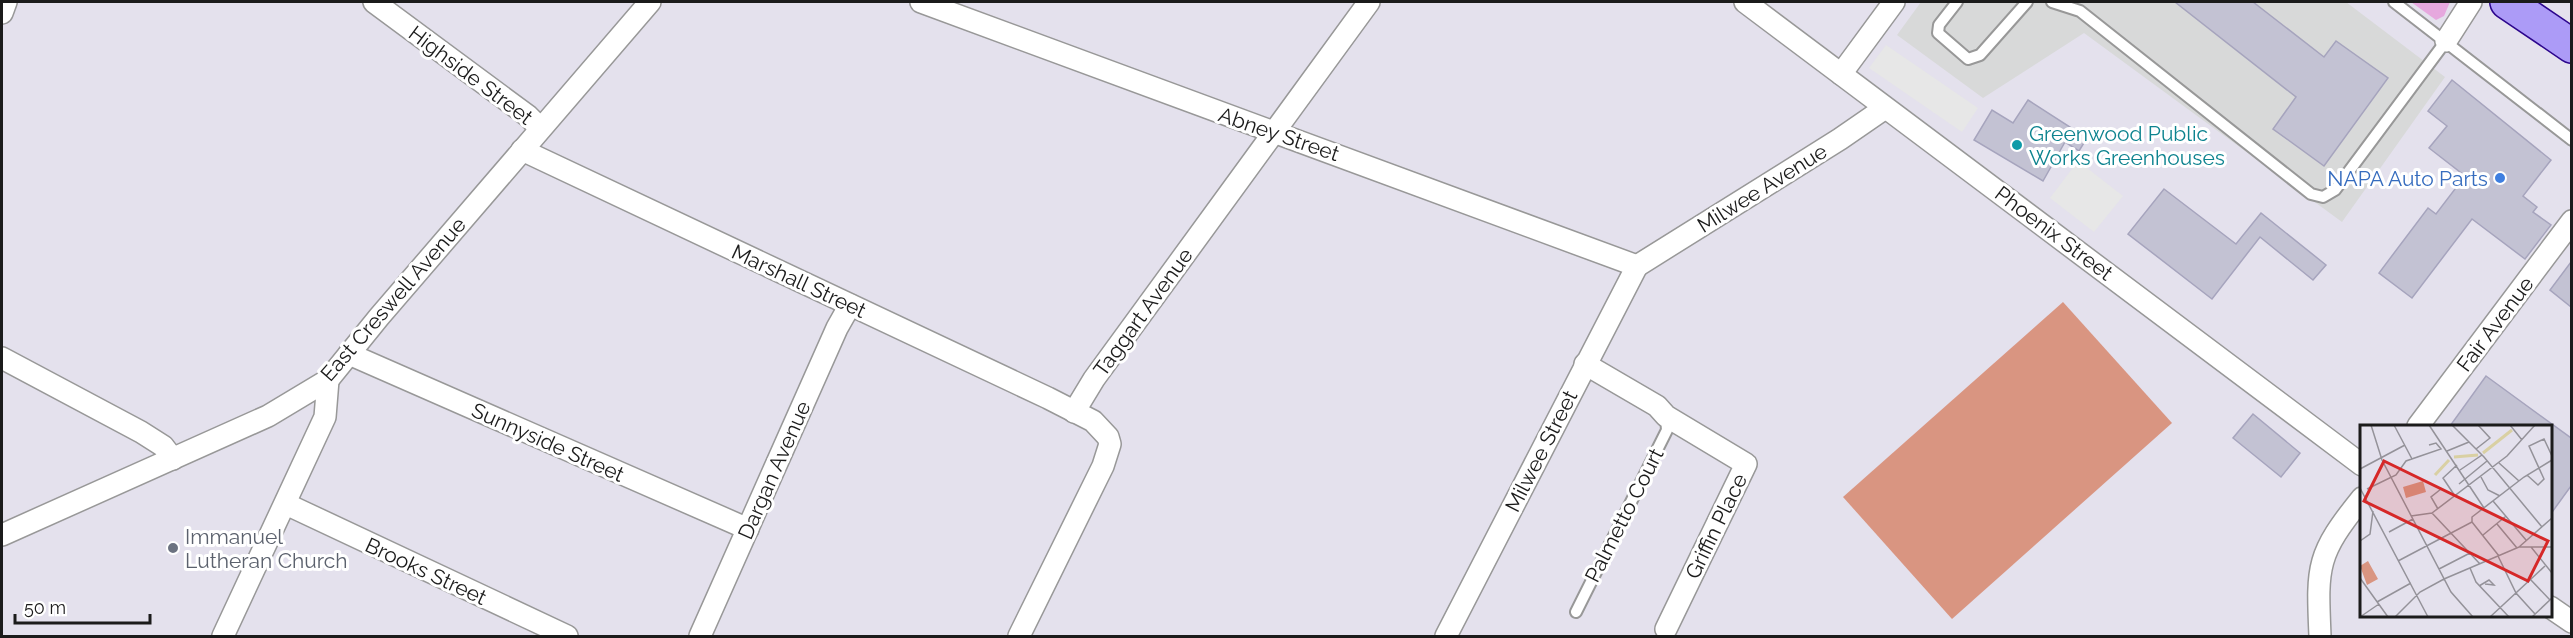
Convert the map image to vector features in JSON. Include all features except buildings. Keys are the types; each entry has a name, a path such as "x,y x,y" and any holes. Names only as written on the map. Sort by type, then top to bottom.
{"main road":[{"path":"2507,2 2571,46"}],"street":[{"path":"2,12 6,2"},
{"name":"Highside Street","path":"374,2 528,116 540,128"},
{"name":"East Creswell Avenue","path":"2,536 268,416 328,380 540,128 650,2"},
{"name":"Abney Street","path":"921,2 1637,266"},
{"name":"Taggart Avenue","path":"1074,412 1094,379 1369,2"},
{"name":"Phoenix Street","path":"1745,2 2360,464"},
{"path":"1841,74 1894,2"},
{"path":"2446,40 2470,2"},
{"name":"Milwee Avenue","path":"1637,266 1840,139 1885,108"},
{"name":"Marshall Street","path":"522,150 1074,412"},
{"name":"Fair Avenue","path":"2419,425 2571,221"},
{"name":"Milwee Street","path":"1453,634 1585,364 1637,266"},
{"name":"Dargan Avenue","path":"700,636 837,328 850,305"},
{"name":"Sunnyside Street","path":"349,354 748,529"},
{"path":"2,358 141,432 163,446 173,459"},
{"name":"Griffin Place","path":"1585,364 1657,406 1666,416 1746,464 1666,629"},
{"path":"223,636 325,417 328,380"},
{"path":"1019,636 1108,453 1108,437 1100,427 1074,412"},
{"path":"2320,636 2318,589 2324,553 2332,537 2360,499"},
{"name":"Brooks Street","path":"286,504 567,636"},
{"path":"2552,608 2571,622"}],"lane":[{"path":"1957,2 1939,25 1938,33 1968,59 1980,55 2027,2"},
{"path":"2052,2 2080,11 2311,194 2323,197 2335,190 2446,40"},
{"path":"2394,2 2446,40 2571,140"},
{"name":"Palmetto Court","path":"1576,612 1667,429 1666,416"}],"shaded area":[{"path":"1921,2 2346,2 2445,77 2342,222 2084,33 1983,98 1897,35"},
{"path":"2411,2 2450,2 2444,16 2436,20"},
{"path":"1886,45 1978,108 1962,132 1869,68"},
{"path":"2078,161 2123,196 2094,232 2050,198"},
{"path":"2063,302 2172,423 1952,619 1843,497"}],"place":[{"name":"Greenwood Public Works Greenhouses","path":"2017,145"},
{"name":"NAPA Auto Parts","path":"2500,178"},
{"name":"Immanuel Lutheran Church","path":"173,548"}]}
